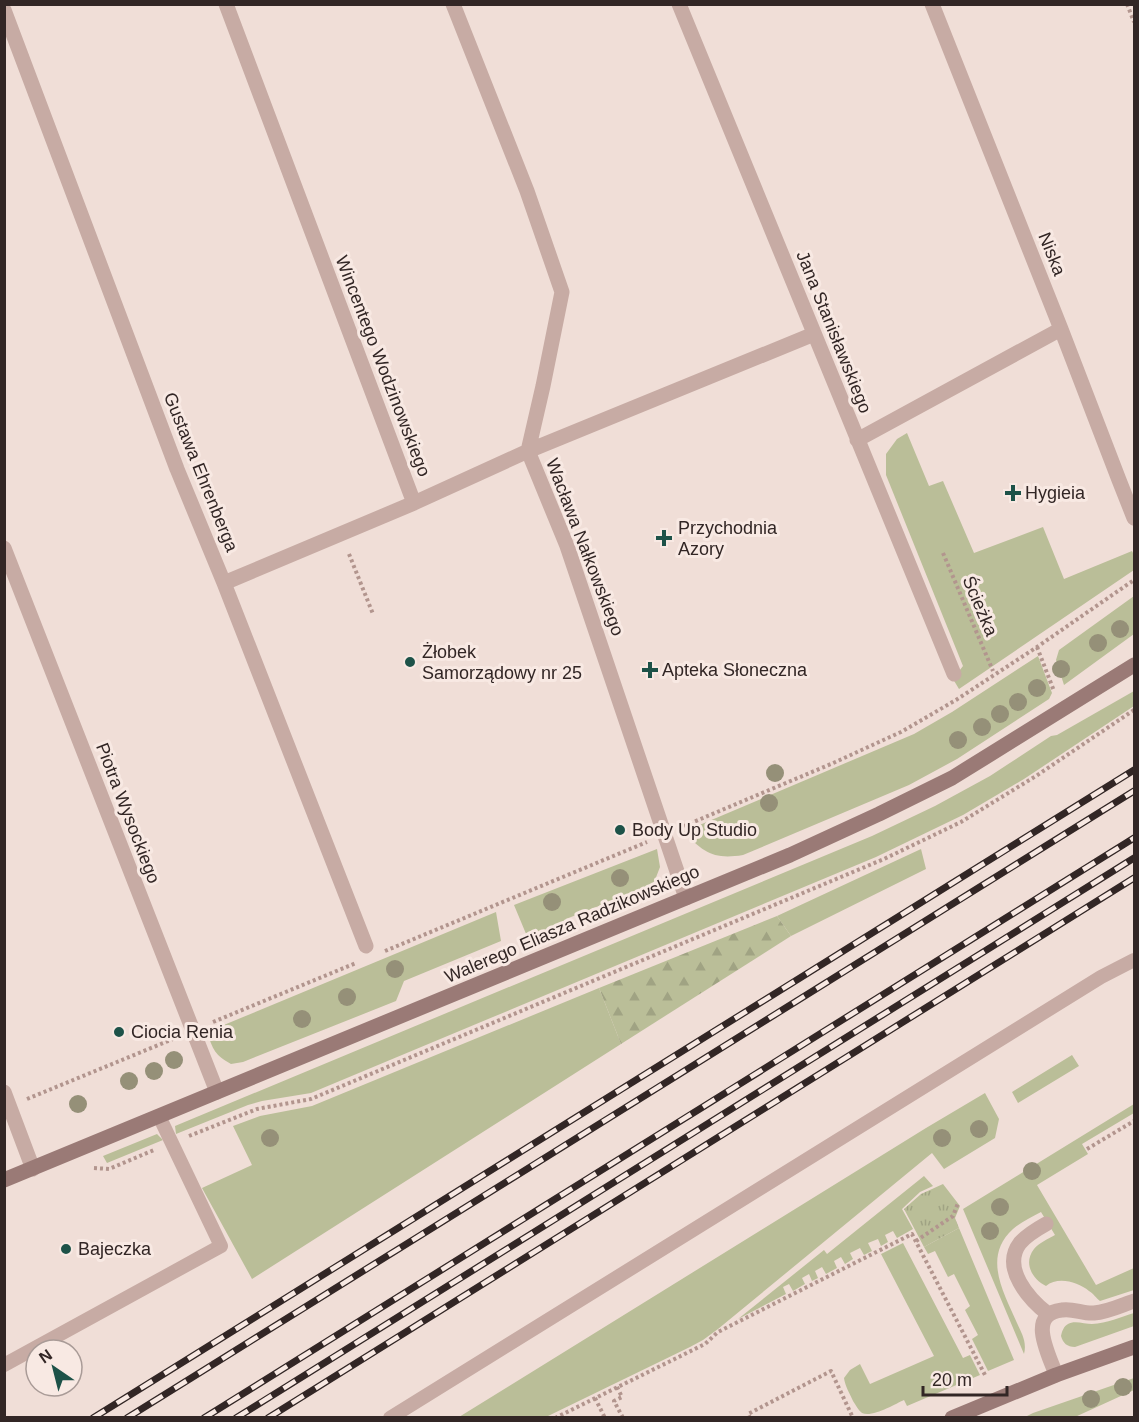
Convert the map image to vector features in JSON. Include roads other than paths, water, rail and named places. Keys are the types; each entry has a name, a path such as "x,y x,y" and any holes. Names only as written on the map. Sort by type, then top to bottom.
{"street":[{"name":"Wincentego Wodzinowskiego","path":"226,4 414,503 528,452 814,334"},
{"name":"Wacława Nałkowskiego","path":"453,4 528,191 562,292 528,452 567,546 686,898"},
{"name":"Jana Stanisławskiego","path":"679,4 954,674"},
{"name":"Niska","path":"932,4 1134,518"},
{"name":"Gustawa Ehrenberga","path":"4,10 173,458 366,946"},
{"path":"857,440 1061,329"},
{"path":"224,583 414,503"},
{"name":"Piotra Wysockiego","path":"4,548 217,1092"},
{"name":"Walerego Eliasza Radzikowskiego","path":"4,1180 810,846 941,784 1134,665"},
{"path":"7,1099 33,1169"},
{"path":"1047,1224 1022,1241 1014,1256 1014,1265 1017,1276 1028,1295 1048,1314"},
{"path":"1056,1375 1041,1328 1048,1314 1062,1310 1100,1312 1134,1301"},
{"path":"952,1418 1056,1375 1134,1347"}],"lane":[{"path":"390,1418 1101,976 1134,960"},
{"path":"4,1365 221,1246 159,1116"}],"railway":[{"path":"93,1418 1134,770"},
{"path":"127,1418 1134,791"},
{"path":"204,1418 1134,838"},
{"path":"236,1418 1134,858"},
{"path":"268,1418 1134,878"}],"place":[{"name":"Hygieia","path":"1013,493"},
{"name":"Przychodnia Azory","path":"664,538"},
{"name":"Żłobek Samorządowy nr 25","path":"410,662"},
{"name":"Apteka Słoneczna","path":"650,670"},
{"name":"Body Up Studio","path":"620,830"},
{"name":"Ciocia Renia","path":"119,1032"},
{"name":"Bajeczka","path":"66,1249"}]}
